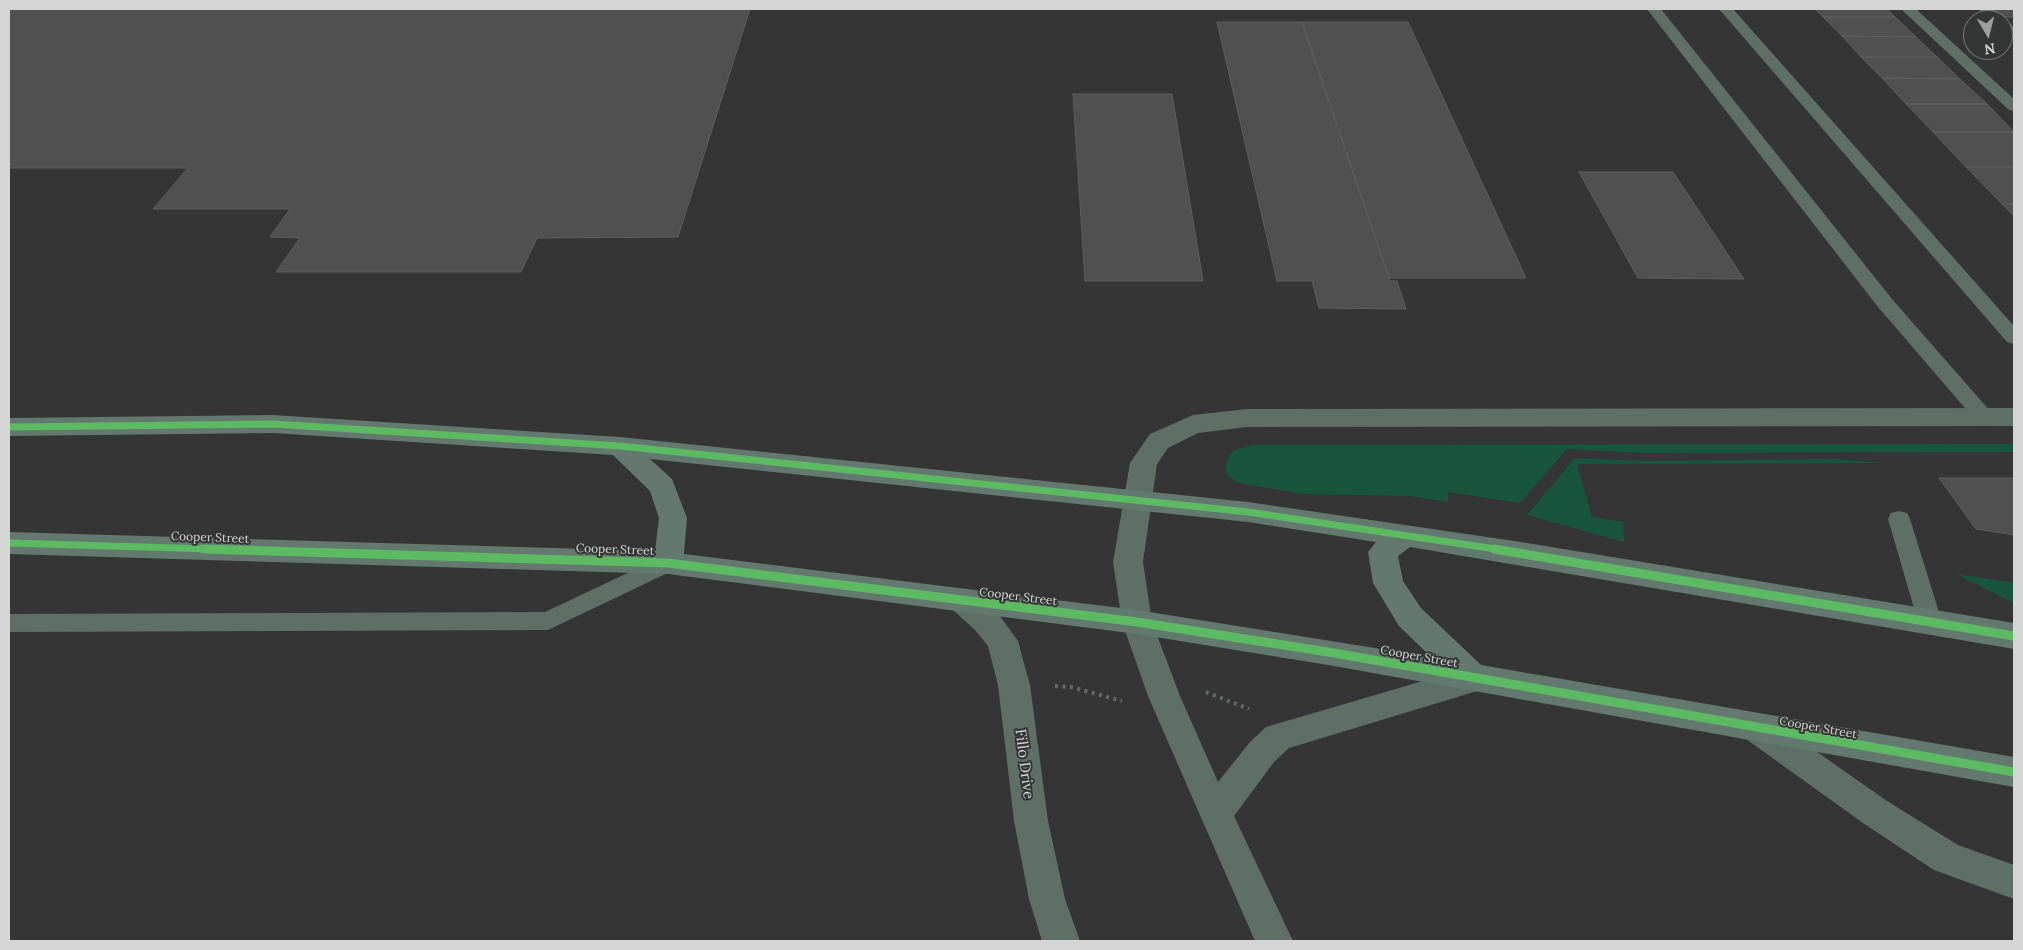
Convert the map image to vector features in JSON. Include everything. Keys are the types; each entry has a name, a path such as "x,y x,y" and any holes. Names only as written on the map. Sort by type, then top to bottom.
{"main road":[{"path":"9,427 273,424 620,446 1248,512 1405,535 2014,636"},
{"path":"620,446 662,486 673,518 668,563"},
{"path":"1405,535 1383,552 1388,583 1410,618 1474,679"},
{"name":"Cooper Street","path":"9,543 668,563 1137,622 1328,652 1758,729 2014,772"}],"street":[{"path":"1274,941 1164,696 1137,622 1128,562 1144,463 1159,441 1192,424 1248,418 2014,417"},
{"name":"Fillo Drive","path":"963,601 986,621 1002,641 1007,658 1014,685 1031,821 1047,899 1061,941"},
{"path":"1215,813 1262,752 1278,737 1474,679"},
{"name":"Cooper Street","path":"1758,729 1875,812 1947,858 2014,882"}],"lane":[{"path":"1654,9 1885,303 1984,417"},
{"path":"1726,9 2014,338"},
{"path":"1908,9 2014,107"},
{"path":"1899,519 1930,622"},
{"name":"Cooper Street","path":"9,623 548,621 668,563"}],"path":[{"path":"1053,685 1071,687 1130,701"},
{"path":"1201,690 1250,709 1256,717"}],"green space":[{"path":"2014,444 2014,452 1642,453 1567,449 1520,503 1448,492 1448,502 1410,496 1303,494 1237,483 1229,476 1225,469 1230,454 1235,450 1252,445"},
{"path":"1575,458 1643,461 1835,459 1883,463 1577,464 1592,517 1623,522 1624,542 1527,515"},
{"path":"1956,574 2014,583 2014,603"}],"building":[{"path":"9,9 750,9 678,237 537,238 521,272 276,272 300,238 270,237 290,209 153,209 188,168 9,168"},
{"path":"1815,9 1887,9 1895,17 1823,17"},
{"path":"1994,9 2014,9 2014,17 2013,10"},
{"path":"1823,17 1895,17 1916,37 1842,36"},
{"path":"1217,22 1302,22 1390,281 1397,281 1406,309 1319,308 1312,281 1277,281"},
{"path":"1302,22 1408,22 1526,278 1389,278"},
{"path":"1842,36 1916,37 1937,57 1861,57"},
{"path":"1861,57 1937,57 1960,79 1882,78"},
{"path":"1882,78 1960,79 1987,104 1906,104"},
{"path":"1073,94 1172,94 1203,281 1085,281"},
{"path":"1906,104 1987,104 2014,132 1933,132"},
{"path":"1933,132 2014,132 2014,167 1966,167"},
{"path":"1966,167 2014,167 2014,204 2002,204"},
{"path":"1579,172 1673,172 1744,279 1638,278"},
{"path":"2002,204 2014,204 2014,216"},
{"path":"1939,478 2014,478 2014,535 1976,529"}],"cycle path":[{"path":"9,427 273,424 620,446 1248,512 1521,553 2014,636"},
{"path":"9,543 668,563 1137,622 1328,652 2014,772"}]}
